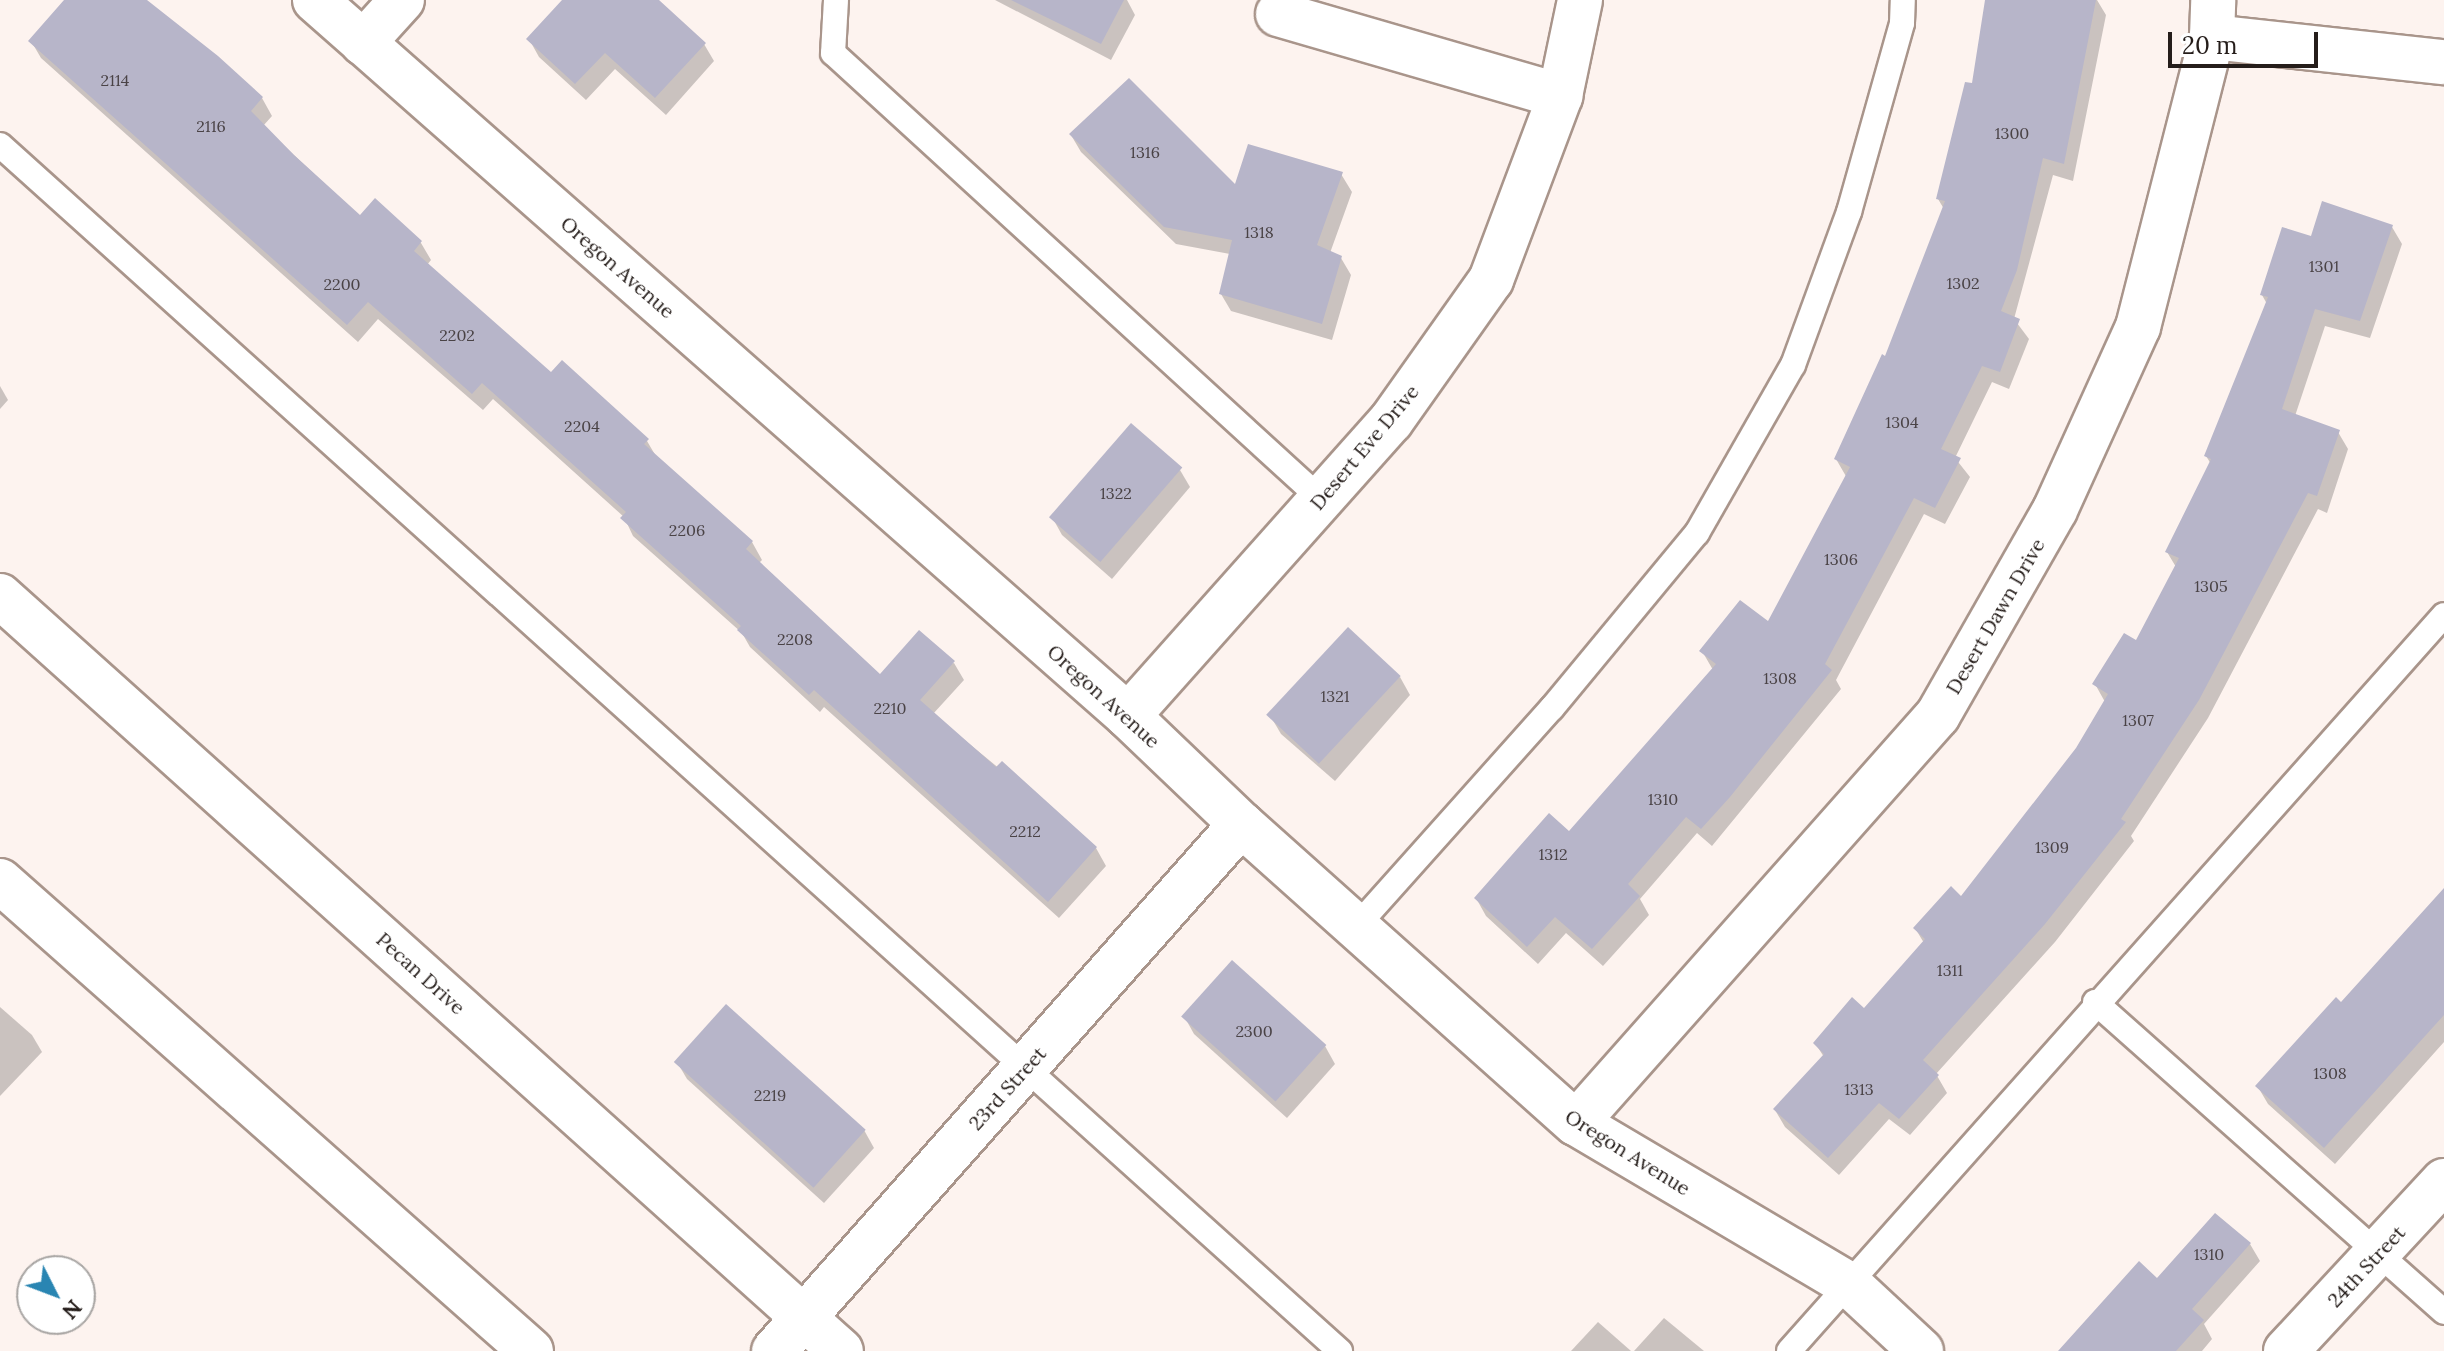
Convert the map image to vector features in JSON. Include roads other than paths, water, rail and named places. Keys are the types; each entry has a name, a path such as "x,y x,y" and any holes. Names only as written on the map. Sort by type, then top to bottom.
{"street":[{"name":"Oregon Avenue","path":"315,0 1128,716 1241,824 1576,1123 1850,1285 1921,1351"},
{"path":"363,43 402,0"},
{"name":"Desert Eve Drive","path":"1128,716 1391,421 1491,280 1560,96 1580,0"},
{"path":"1279,7 1560,96"},
{"path":"2212,19 2444,62"},
{"name":"Desert Dawn Drive","path":"1576,1123 1938,715 2055,510 2138,327 2212,19"},
{"name":"Pecan Drive","path":"0,596 841,1351"},
{"name":"23rd Street","path":"774,1351 1241,824"},
{"path":"0,881 531,1351"},
{"name":"24th Street","path":"2286,1351 2444,1181"}],"lane":[{"path":"836,0 833,53 1321,499"},
{"path":"1356,927 1552,708 1697,533 1793,365 1849,212 1902,23 1903,0"},
{"path":"0,145 1340,1351"},
{"path":"1789,1351 2095,1002 2444,615"},
{"path":"2095,1002 2444,1312"}]}
